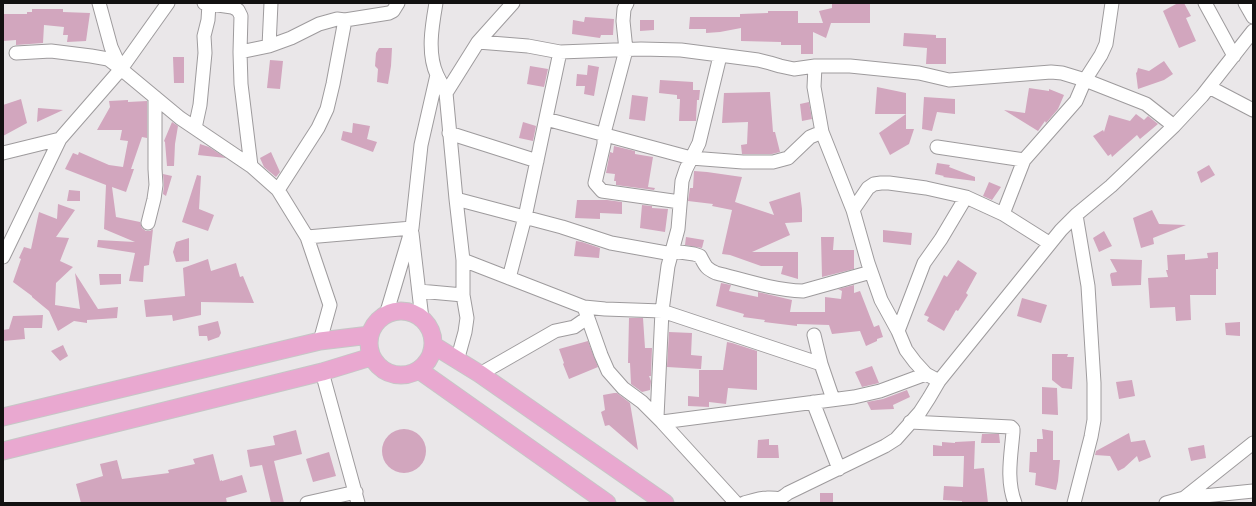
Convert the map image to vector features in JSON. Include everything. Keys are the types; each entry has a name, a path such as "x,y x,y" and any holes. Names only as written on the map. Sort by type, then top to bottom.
{"main road":[{"path":"398,311 411,313 422,319 429,328 432,338 433,345 428,360 419,370 406,375 392,375 380,368 372,357 368,346 370,335 376,323 386,315 398,311"},
{"path":"3,417 320,341 370,335"},
{"path":"433,345 480,374 664,503"},
{"path":"3,451 322,372 372,357"},
{"path":"419,370 607,503"}],"street":[{"path":"99,3 111,47 122,69"},
{"path":"3,257 60,139 122,69 168,3"},
{"path":"195,128 200,105 205,53 204,36 208,20 206,3 232,7 238,10 241,16 241,84 251,166"},
{"path":"269,46 271,3"},
{"path":"240,52 269,46 291,38 320,24 337,20 389,13 393,11 398,3"},
{"path":"436,3 433,20 431,52 433,66 446,93 463,260 463,295 467,318 466,332 458,361"},
{"path":"446,93 478,42 513,3"},
{"path":"627,3 624,9 623,21 626,50 604,133 604,144 595,183 602,191 680,202"},
{"path":"1003,214 1024,160 1076,101 1085,80 1101,55 1106,44 1112,3"},
{"path":"1205,3 1234,56"},
{"path":"1245,3 1253,16"},
{"path":"278,190 318,128 327,109 334,84 345,20"},
{"path":"744,503 767,498 782,498 788,493 885,446 896,439 929,398 939,381 1049,244 1076,215 1111,186 1174,126 1202,96 1253,31"},
{"path":"478,42 528,46 560,52 664,49 758,60 794,69 816,66 850,66 919,72 948,80 1051,72 1062,73 1085,80 1146,104 1174,126"},
{"path":"16,53 51,51 108,59 180,118 251,166 278,190 306,237 330,305 320,341"},
{"path":"509,278 525,217 560,52"},
{"path":"660,420 662,311 668,266 678,229 682,181 686,169 691,158 696,152 699,143 720,56"},
{"path":"816,66 814,87 822,132 853,210 871,272 881,300 898,331 906,350 926,374 939,381"},
{"path":"386,315 412,228 421,145 437,75"},
{"path":"1209,87 1253,110"},
{"path":"148,223 156,185 155,97"},
{"path":"546,119 604,133 691,158 743,162 773,162 788,158 810,137 822,132"},
{"path":"449,133 537,161"},
{"path":"3,153 60,139"},
{"path":"937,147 1024,160"},
{"path":"853,210 868,188 874,184 881,183 926,188 966,197 1003,214 1049,244"},
{"path":"898,331 924,263 941,240 966,197"},
{"path":"456,199 562,227 611,243 694,254 700,256 703,264 709,270 716,273 793,291 803,291 871,272"},
{"path":"1074,503 1094,420 1094,383 1088,286 1076,215"},
{"path":"306,237 412,228"},
{"path":"412,228 422,319"},
{"path":"463,260 554,294 585,312 605,309 662,311 821,364"},
{"path":"419,292 463,295"},
{"path":"480,374 554,331 574,327 585,312"},
{"path":"585,312 608,371 623,388 642,402 660,420 736,503"},
{"path":"814,335 821,364 833,399"},
{"path":"307,503 357,498 322,372"},
{"path":"660,420 854,396 880,391 926,374"},
{"path":"814,402 839,469"},
{"path":"910,422 1011,427 1013,432 1010,460 1010,484 1015,503"},
{"path":"1184,498 1253,442"},
{"path":"1166,503 1184,498 1212,500 1253,491"}],"building":[{"path":"832,3 870,3 870,23 831,23 826,38 813,32 813,54 801,54 801,45 781,45 781,42 741,41 741,28 706,33 706,29 689,29 690,17 740,17 740,14 768,13 768,11 798,11 798,23 823,23 819,11 832,8"},
{"path":"1178,3 1184,3 1191,16 1186,18 1196,41 1179,48 1163,11"},
{"path":"32,9 63,9 63,12 90,13 86,41 67,42 68,35 63,35 64,27 44,25 43,43 16,45 16,40 3,41 3,14 27,14 27,12 32,12"},
{"path":"585,17 614,19 613,35 601,35 600,38 572,34 573,20 584,22"},
{"path":"640,20 654,20 654,30 640,31"},
{"path":"904,33 936,35 936,38 946,38 946,64 926,64 927,48 903,46"},
{"path":"379,48 392,48 388,84 377,82 378,69 375,66 376,53"},
{"path":"173,57 184,57 184,83 174,83"},
{"path":"270,60 283,61 280,89 267,88"},
{"path":"1164,61 1173,74 1164,80 1138,89 1136,73 1138,68 1149,71"},
{"path":"588,65 599,67 594,96 584,94 585,86 576,86 577,74 587,75"},
{"path":"530,66 548,69 544,87 527,84"},
{"path":"660,80 693,82 693,90 700,90 699,100 697,100 696,121 679,121 680,99 677,99 677,95 659,93"},
{"path":"877,87 906,93 906,114 875,114"},
{"path":"1029,88 1049,91 1049,89 1064,95 1058,109 1046,123 1045,121 1038,131 1004,110 1025,113"},
{"path":"770,92 773,132 775,132 780,152 772,154 742,154 741,145 747,144 748,122 722,123 724,93"},
{"path":"632,95 648,97 645,121 629,119"},
{"path":"924,97 955,99 955,114 937,112 932,131 922,129"},
{"path":"21,99 27,123 3,136 3,105"},
{"path":"128,100 128,102 147,101 147,138 142,137 131,169 134,169 126,192 112,187 116,217 140,222 142,228 146,231 153,229 149,265 144,266 143,282 129,281 135,253 97,247 98,240 135,242 104,229 106,185 65,169 73,153 78,155 79,152 109,165 123,167 128,141 120,140 122,130 97,130 110,107 109,101"},
{"path":"809,102 812,119 802,121 800,104"},
{"path":"38,108 63,110 37,122"},
{"path":"906,114 906,129 914,129 909,144 890,155 879,133"},
{"path":"1136,114 1144,120 1148,116 1158,124 1140,139 1137,135 1112,157 1111,154 1108,156 1093,136 1103,130 1104,132 1109,115 1130,121"},
{"path":"172,122 178,126 174,166 167,166 164,141"},
{"path":"523,122 536,126 533,141 519,138"},
{"path":"353,123 370,126 367,139 377,142 373,152 341,140 343,131 352,133"},
{"path":"200,144 209,147 226,158 198,155"},
{"path":"614,146 635,151 635,154 653,157 648,187 655,188 654,190 616,185 616,181 614,181 615,174 606,173 610,152 613,153"},
{"path":"271,152 280,172 276,177 264,167 260,158"},
{"path":"937,163 950,165 949,167 975,177 975,181 943,177 944,176 935,174"},
{"path":"1209,165 1215,175 1201,183 1197,172"},
{"path":"694,171 742,177 735,202 774,215 769,202 800,192 802,222 785,223 790,235 752,252 798,252 798,279 781,274 783,266 761,266 730,255 722,254 732,210 712,206 713,204 688,201 690,188 693,188"},
{"path":"163,174 172,176 166,196 163,194"},
{"path":"197,175 201,176 199,209 214,215 208,231 182,222"},
{"path":"989,182 1001,187 992,200 983,196"},
{"path":"69,190 80,191 80,201 67,201"},
{"path":"577,200 607,200 622,202 622,214 600,213 600,219 575,218"},
{"path":"58,204 75,210 56,237 69,238 60,261 73,267 56,283 55,305 80,309 75,273 98,309 118,307 117,318 87,320 87,323 74,321 58,331 49,311 13,282 21,259 19,258 24,247 31,249 39,212 57,219"},
{"path":"642,205 652,206 652,208 668,209 665,232 640,228"},
{"path":"1152,210 1159,224 1186,225 1153,238 1154,244 1141,248 1133,218"},
{"path":"883,230 912,233 911,245 883,242"},
{"path":"1104,231 1112,246 1099,252 1093,238"},
{"path":"686,237 704,240 702,248 685,245"},
{"path":"821,237 834,237 833,250 854,250 854,269 822,277"},
{"path":"189,238 189,261 176,262 173,252 176,242"},
{"path":"576,241 600,248 599,258 574,256"},
{"path":"1218,252 1218,269 1216,269 1216,295 1190,295 1191,320 1176,321 1175,307 1150,308 1148,278 1168,277 1166,270 1168,270 1167,255 1185,254 1185,260 1208,258 1207,253"},
{"path":"208,259 211,271 236,263 240,277 243,276 254,303 201,302 201,315 173,321 172,315 146,317 144,300 185,296 183,268"},
{"path":"1110,259 1142,260 1141,285 1112,286 1110,275 1111,273 1117,272"},
{"path":"958,260 977,273 966,293 968,295 958,311 956,310 944,331 927,321 929,317 924,315 944,275 947,277"},
{"path":"99,274 121,274 121,284 100,285"},
{"path":"721,283 731,285 729,291 758,297 758,292 792,300 790,312 825,312 825,297 841,299 842,291 838,289 854,285 854,293 860,291 874,327 879,325 883,337 866,346 860,331 832,334 829,325 797,324 797,326 764,322 765,320 743,317 744,314 716,306"},
{"path":"1022,298 1047,305 1041,323 1017,316"},
{"path":"43,315 42,328 24,328 25,339 3,341 3,330 9,329 13,316"},
{"path":"629,318 643,318 645,348 652,348 651,376 649,376 651,381 650,390 642,392 631,384 630,363 628,363"},
{"path":"218,321 221,333 219,337 208,341 207,336 199,336 198,326"},
{"path":"1240,322 1240,336 1226,335 1225,323"},
{"path":"669,332 692,333 691,355 702,356 701,369 667,367"},
{"path":"588,341 598,367 569,379 559,349"},
{"path":"727,342 757,351 757,390 728,388 726,404 709,402 709,407 688,406 688,396 699,397 699,370 723,370"},
{"path":"63,345 68,356 60,361 51,351"},
{"path":"1052,354 1068,354 1067,357 1074,357 1072,389 1062,388 1052,380"},
{"path":"872,366 879,383 862,387 855,372"},
{"path":"1132,380 1135,396 1119,399 1116,382"},
{"path":"1042,387 1057,388 1058,415 1042,414"},
{"path":"907,390 910,397 893,405 894,409 871,410 867,402 883,399"},
{"path":"617,393 630,403 638,450 609,425 605,426 601,412 605,410 603,395"},
{"path":"400,429 408,429 420,435 426,447 426,455 420,467 408,473 400,473 388,467 382,455 382,447 388,435"},
{"path":"1042,429 1053,431 1053,460 1060,460 1056,490 1035,485 1036,473 1029,472 1030,452 1037,452 1037,439 1043,439"},
{"path":"296,430 302,454 274,461 284,503 271,503 262,465 250,467 247,450 275,445 273,436"},
{"path":"1129,433 1131,442 1145,440 1151,457 1139,462 1137,456 1124,468 1118,471 1110,456 1095,455 1096,451"},
{"path":"982,434 999,434 1000,443 981,443"},
{"path":"769,439 769,445 778,445 779,458 757,458 758,440"},
{"path":"975,441 974,469 984,468 988,503 962,503 962,501 943,500 944,486 963,487 964,456 933,456 933,445 942,446 942,442 955,443"},
{"path":"1204,445 1206,458 1191,461 1188,448"},
{"path":"329,452 336,476 313,482 306,459"},
{"path":"213,454 220,481 242,475 247,492 226,498 227,503 81,503 76,484 103,476 100,464 117,460 122,479 169,473 168,470 195,464 193,459"},
{"path":"820,493 833,493 833,503 820,503"}]}
